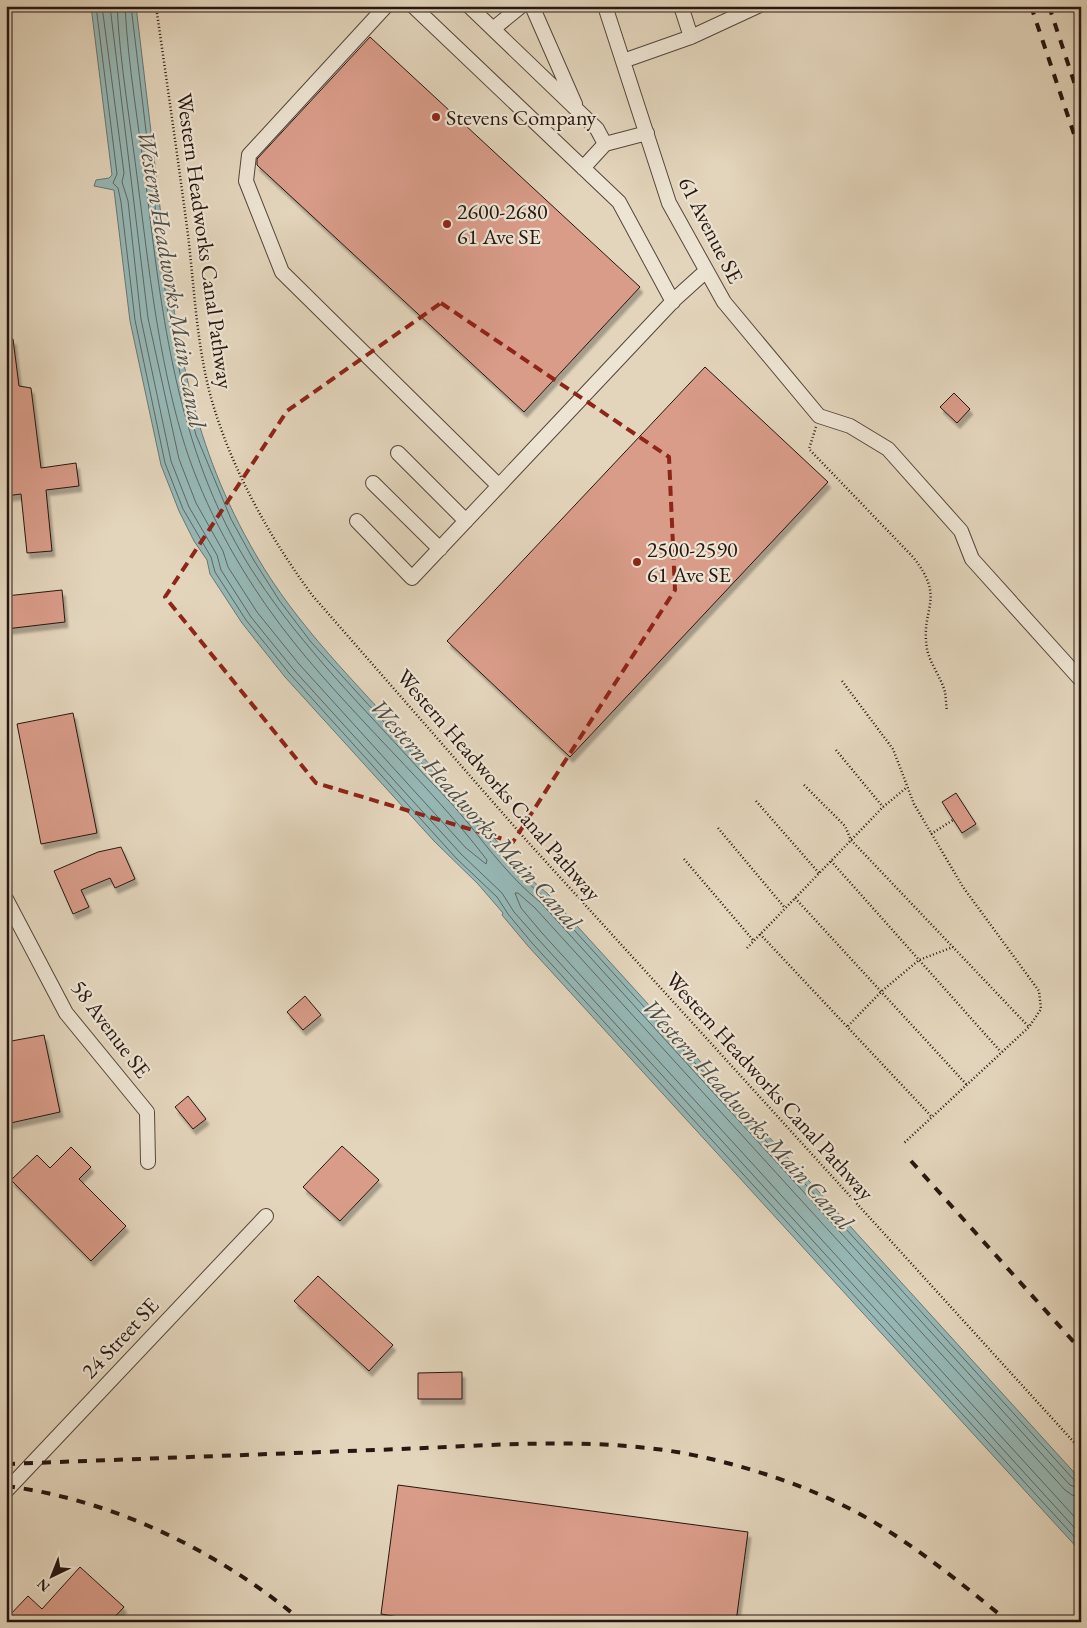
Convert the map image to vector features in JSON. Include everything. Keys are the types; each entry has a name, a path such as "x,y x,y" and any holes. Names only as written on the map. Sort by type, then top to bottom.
{"street":[{"path":"386,6 248,155 246,181 282,272 499,486"},
{"path":"413,6 619,202 673,302"},
{"path":"469,6 597,129 605,144"},
{"path":"493,29 521,6"},
{"path":"532,6 578,112"},
{"name":"61 Avenue SE","path":"605,6 669,203 724,302 819,416"},
{"path":"681,6 691,37"},
{"path":"623,61 691,37 758,6"},
{"path":"583,168 605,144 646,134"},
{"path":"357,521 412,578 673,302 706,271"},
{"path":"819,416 850,426 888,449 961,531 972,559 1081,680"},
{"path":"398,453 466,521"},
{"path":"373,483 440,549"},
{"name":"58 Avenue SE","path":"6,899 66,1013 147,1112 148,1162"},
{"name":"24 Street SE","path":"6,1491 266,1216"}],"path":[{"name":"Western Headworks Canal Pathway","path":"156,6 188,235 200,347 215,411 246,490 285,557 312,594 527,841 1081,1450"},
{"path":"819,416 809,449 913,557 923,570 930,584 932,597 926,630 927,650 945,692 947,711"},
{"path":"842,681 893,749 906,788 963,887 1039,991 1041,1009 1029,1027 903,1144"},
{"path":"836,750 883,807"},
{"path":"804,785 845,826 851,840 1029,1027"},
{"path":"747,948 883,807 906,788"},
{"path":"756,801 819,873"},
{"path":"931,834 953,820"},
{"path":"718,828 785,908"},
{"path":"684,860 753,941"},
{"path":"830,861 1001,1052"},
{"path":"795,898 967,1085"},
{"path":"760,934 932,1117"},
{"path":"848,1026 882,991 919,960 953,947"}],"highlighted area":[{"path":"441,303 669,457 675,590 513,842 316,783 165,597 287,411"}],"water":[{"name":"Western Headworks Main Canal","path":"91,6 136,6 174,313 191,395 202,435 234,514 272,581 328,653 460,797 501,847 548,894 1081,1480 1081,1552 528,946 478,884 434,841 285,677 242,623 210,574 207,560 194,541 179,511 161,465 130,321 114,190 94,186 96,180 109,178 112,175"}],"building":[{"name":"2600-2680 61 Ave SE","path":"370,37 640,287 524,412 257,165 257,159"},
{"path":"6,339 13,339 19,386 31,388 41,468 76,463 79,486 46,490 52,551 27,553 21,494 6,496"},
{"name":"2500-2590 61 Ave SE","path":"705,367 828,482 570,757 447,641"},
{"path":"954,393 970,409 957,423 940,407"},
{"path":"62,590 65,622 6,629 6,596"},
{"path":"73,713 97,833 41,844 17,724"},
{"path":"956,793 976,824 962,833 942,802"},
{"path":"121,847 135,879 115,888 110,878 81,890 89,907 73,914 54,871 98,852"},
{"path":"305,996 321,1015 303,1030 287,1012"},
{"path":"44,1035 60,1112 6,1124 6,1042"},
{"path":"188,1096 206,1119 193,1129 175,1107"},
{"path":"342,1146 379,1180 340,1221 303,1187"},
{"path":"71,1147 91,1167 79,1179 126,1226 91,1261 11,1180 37,1155 50,1168"},
{"path":"318,1276 393,1345 369,1371 294,1301"},
{"path":"462,1372 462,1399 418,1399 418,1373"},
{"path":"398,1485 748,1532 736,1622 411,1622 411,1619 381,1614"},
{"path":"80,1567 124,1607 110,1622 6,1622 6,1619 28,1596 42,1609"}],"railway":[{"path":"1031,6 1081,155"},
{"path":"1049,6 1081,103"},
{"path":"911,1161 1081,1350"},
{"path":"6,1464 518,1444 596,1444 674,1452 711,1459 778,1478 821,1495 862,1515 915,1549 1009,1622"},
{"path":"6,1486 47,1493 87,1503 164,1533 237,1573 303,1622"}],"place":[{"name":"Stevens Company","path":"436,117"},
{"name":"2600-2680 61 Ave SE","path":"447,224"},
{"name":"2500-2590 61 Ave SE","path":"637,562"}]}
